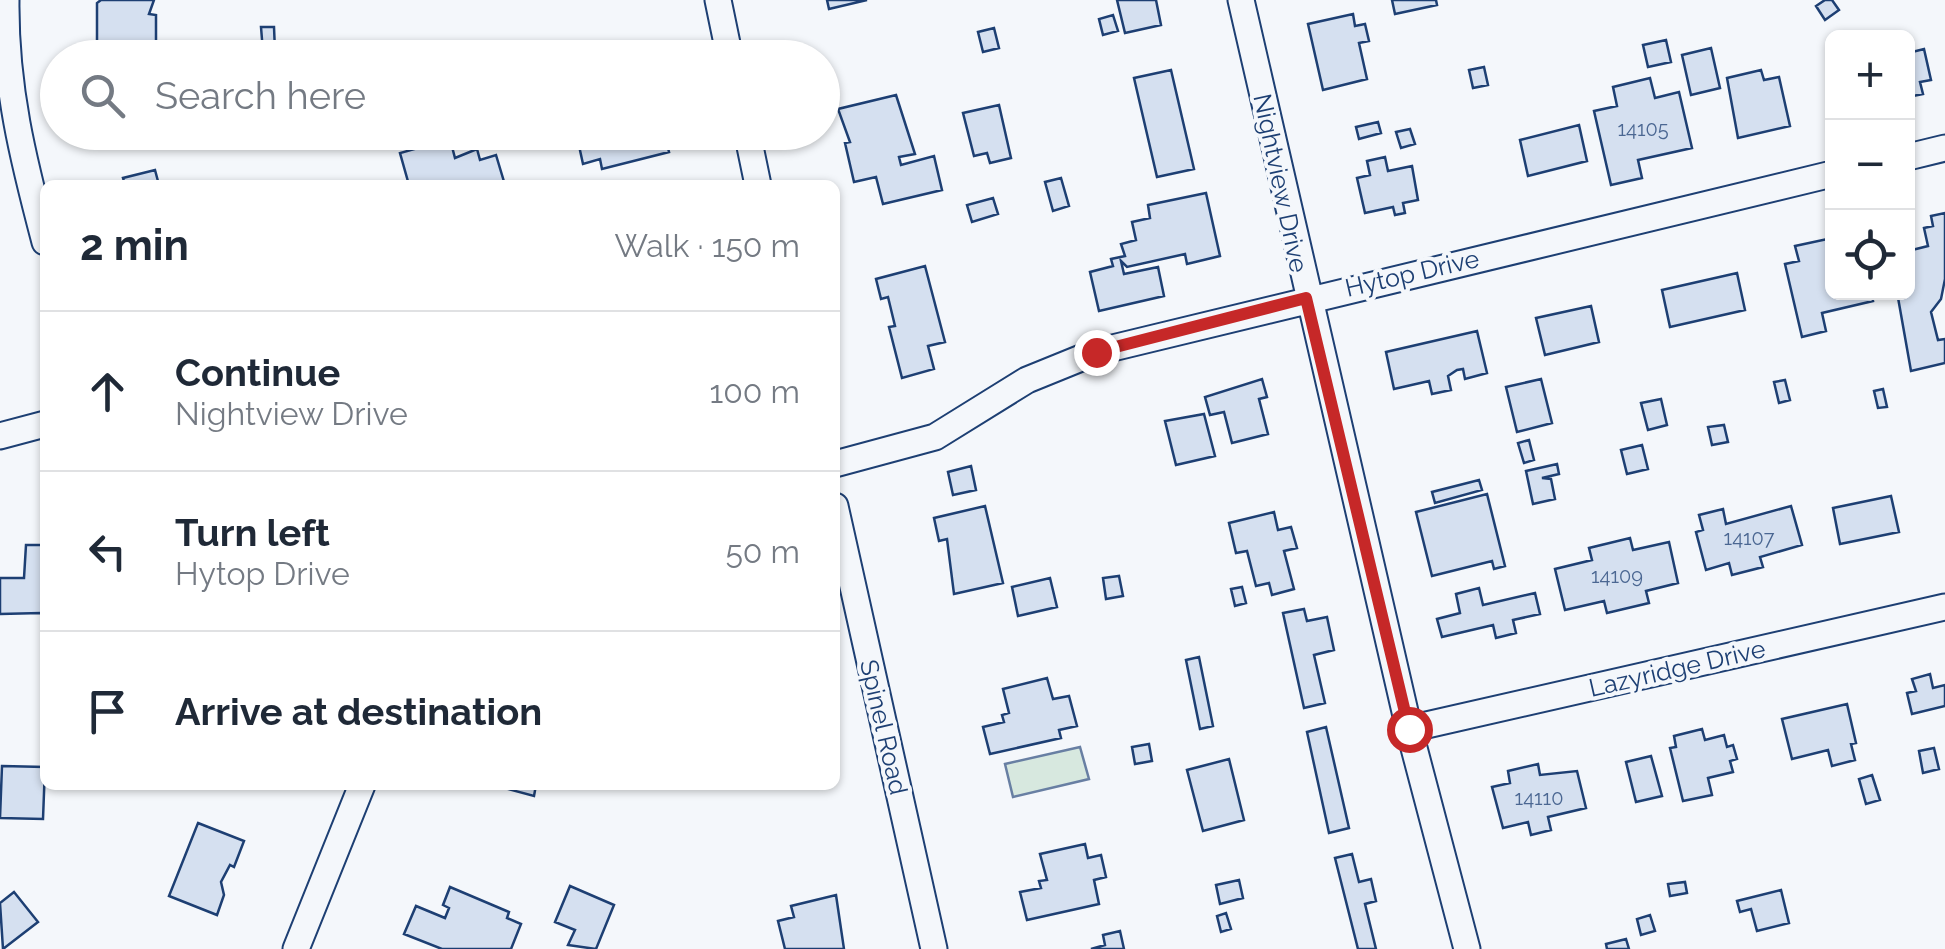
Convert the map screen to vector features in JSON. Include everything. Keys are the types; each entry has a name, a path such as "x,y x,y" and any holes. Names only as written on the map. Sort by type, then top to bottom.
{"street":[{"path":"6,0 6,64 18,138 40,223"},
{"path":"718,0 726,40"},
{"name":"Nightview Drive","path":"1241,0 1306,298 1409,729 1467,949"},
{"path":"1915,155 1945,148"},
{"path":"750,150 757,180"},
{"name":"Hytop Drive","path":"840,463 935,437 1027,380 1096,352 1306,298 1825,176"},
{"path":"0,436 40,425"},
{"name":"Spinel Road","path":"840,528 934,949"},
{"name":"Lazyridge Drive","path":"1409,729 1945,607"},
{"path":"296,949 360,790"}],"shaded area":[{"path":"1080,747 1089,779 1013,797 1005,764"}],"building":[{"path":"154,0 149,14 156,15 156,40 97,40 97,3"},
{"path":"827,0 867,0 829,9"},
{"path":"1117,0 1156,0 1161,25 1125,33"},
{"path":"1392,0 1436,0 1437,5 1395,14"},
{"path":"1832,0 1839,10 1825,20 1816,6"},
{"path":"1353,14 1355,26 1365,24 1369,41 1359,43 1367,79 1323,90 1308,24"},
{"path":"1113,15 1118,31 1103,35 1099,19"},
{"path":"261,27 274,27 275,40 262,40"},
{"path":"994,28 999,48 983,52 978,32"},
{"path":"1666,40 1671,62 1648,67 1643,45"},
{"path":"1711,48 1720,88 1691,95 1682,55"},
{"path":"1924,49 1931,80 1920,82 1923,94 1915,96 1915,51"},
{"path":"1484,67 1488,85 1473,88 1469,70"},
{"path":"1171,70 1194,169 1157,177 1134,78"},
{"path":"1761,70 1764,80 1779,77 1790,126 1738,138 1727,78"},
{"path":"1650,78 1655,98 1679,92 1692,148 1638,160 1642,178 1611,185 1594,111 1617,106 1613,87"},
{"path":"896,95 915,154 899,157 901,165 934,156 942,190 883,204 876,177 854,182 845,143 850,142 840,109"},
{"path":"999,105 1011,158 990,163 987,153 974,156 963,113"},
{"path":"1378,122 1381,133 1359,139 1356,127"},
{"path":"1579,125 1587,161 1528,176 1520,140"},
{"path":"1410,129 1415,144 1401,148 1396,132"},
{"path":"453,150 455,158 477,150 480,160 496,155 504,180 408,180 400,153"},
{"path":"580,150 669,152 602,169 600,159 583,164"},
{"path":"1385,157 1388,171 1412,166 1418,200 1403,203 1405,213 1395,215 1393,207 1365,213 1357,178 1370,175 1367,161"},
{"path":"155,170 158,180 124,180"},
{"path":"1061,178 1069,206 1053,211 1045,182"},
{"path":"1206,193 1220,256 1187,264 1185,254 1127,267 1121,261 1124,274 1158,267 1164,296 1099,311 1090,272 1113,266 1111,259 1125,256 1121,244 1136,240 1132,222 1150,218 1148,205"},
{"path":"993,198 998,214 972,222 967,205"},
{"path":"1945,213 1945,279 1941,299 1931,312 1938,340 1945,339 1945,363 1911,371 1898,300 1915,300 1915,249 1928,246 1924,228 1933,226 1931,216"},
{"path":"1825,240 1825,300 1873,301 1822,313 1826,331 1802,337 1785,264 1799,261 1795,246"},
{"path":"925,266 945,342 928,346 934,369 902,378 889,327 895,326 888,297 881,299 876,279"},
{"path":"1737,273 1745,310 1670,327 1662,290"},
{"path":"1591,306 1599,342 1545,355 1536,318"},
{"path":"1477,331 1487,373 1465,379 1463,369 1457,370 1448,376 1451,390 1432,394 1429,381 1394,389 1386,352"},
{"path":"1262,379 1267,397 1259,399 1268,434 1232,443 1224,412 1210,415 1205,397"},
{"path":"1541,379 1552,423 1517,432 1506,387"},
{"path":"1785,380 1790,400 1779,403 1774,382"},
{"path":"1883,389 1887,407 1878,408 1874,391"},
{"path":"1661,399 1667,425 1648,430 1641,403"},
{"path":"1204,414 1215,456 1176,465 1165,421"},
{"path":"1724,425 1728,442 1712,445 1708,427"},
{"path":"1529,440 1534,460 1524,463 1518,443"},
{"path":"1642,445 1648,469 1627,474 1621,450"},
{"path":"1557,464 1559,474 1542,478 1551,479 1555,499 1533,504 1526,471"},
{"path":"971,466 976,490 953,495 948,472"},
{"path":"1479,480 1482,490 1435,503 1432,492"},
{"path":"1487,494 1505,566 1494,569 1492,561 1432,576 1416,512"},
{"path":"1891,496 1899,532 1840,544 1833,508"},
{"path":"985,506 1003,583 954,594 947,539 939,541 934,518"},
{"path":"1791,506 1802,545 1760,557 1763,567 1732,575 1729,563 1706,570 1696,532 1703,530 1699,515 1723,509 1726,524"},
{"path":"1274,512 1278,530 1291,527 1297,548 1284,551 1294,589 1272,595 1269,583 1256,586 1247,551 1236,553 1229,523"},
{"path":"1630,538 1633,550 1669,542 1678,583 1646,591 1649,603 1607,613 1604,601 1565,610 1555,569 1592,560 1589,548"},
{"path":"26,545 40,545 40,613 0,614 0,578 24,578"},
{"path":"1119,576 1123,596 1106,599 1103,578"},
{"path":"1050,578 1057,607 1018,616 1012,587"},
{"path":"1242,587 1246,603 1235,606 1231,589"},
{"path":"1479,588 1483,605 1535,593 1540,614 1513,620 1516,633 1496,638 1493,625 1442,637 1437,619 1460,613 1456,594"},
{"path":"1304,609 1307,621 1327,617 1334,650 1314,655 1325,703 1304,708 1283,613"},
{"path":"1199,657 1213,726 1200,729 1186,660"},
{"path":"1930,674 1933,688 1945,685 1945,706 1912,714 1907,693 1916,691 1912,679"},
{"path":"1047,678 1053,699 1069,696 1077,726 1059,730 1061,738 990,754 983,727 1004,722 1002,715 1009,713 1003,689"},
{"path":"1847,704 1856,743 1851,744 1855,760 1832,766 1828,750 1792,759 1782,719"},
{"path":"1326,727 1349,828 1329,833 1307,732"},
{"path":"1702,729 1705,740 1724,735 1727,747 1733,745 1737,759 1730,761 1733,772 1708,778 1712,795 1683,801 1670,748 1676,747 1674,736"},
{"path":"1149,744 1152,761 1135,764 1132,747"},
{"path":"1934,748 1939,769 1923,773 1919,751"},
{"path":"1651,756 1662,796 1636,802 1626,762"},
{"path":"1229,759 1244,820 1203,831 1187,770"},
{"path":"1538,764 1540,775 1577,771 1586,808 1548,817 1551,830 1531,835 1528,822 1503,828 1492,787 1510,783 1508,771"},
{"path":"2,766 40,767 43,819 0,818"},
{"path":"1872,775 1880,800 1866,804 1859,779"},
{"path":"512,790 535,790 534,796"},
{"path":"198,823 244,841 234,867 230,865 221,882 224,895 217,915 169,896"},
{"path":"1085,844 1088,858 1101,855 1106,877 1094,880 1099,904 1027,920 1020,892 1041,888 1039,881 1047,880 1040,854"},
{"path":"1352,854 1359,882 1371,879 1376,901 1365,904 1376,949 1358,949 1335,858"},
{"path":"1239,880 1243,898 1220,904 1216,885"},
{"path":"1685,882 1687,893 1670,896 1668,884"},
{"path":"570,886 614,905 596,949 568,945 575,930 555,922"},
{"path":"450,887 509,912 507,918 521,924 511,949 442,949 404,934 416,906 445,918 449,908 443,905"},
{"path":"1781,890 1789,923 1757,931 1751,909 1740,912 1737,901"},
{"path":"14,892 38,922 3,949 0,903"},
{"path":"836,895 844,949 785,949 778,921 794,917 791,906"},
{"path":"1226,913 1231,929 1221,932 1217,916"},
{"path":"1650,915 1655,931 1641,935 1637,919"},
{"path":"1120,931 1124,949 1091,949 1105,945 1103,935"},
{"path":"1626,939 1629,949 1607,949 1606,944"}],"route":[{"path":"1096,352 1306,298 1409,729"}]}
